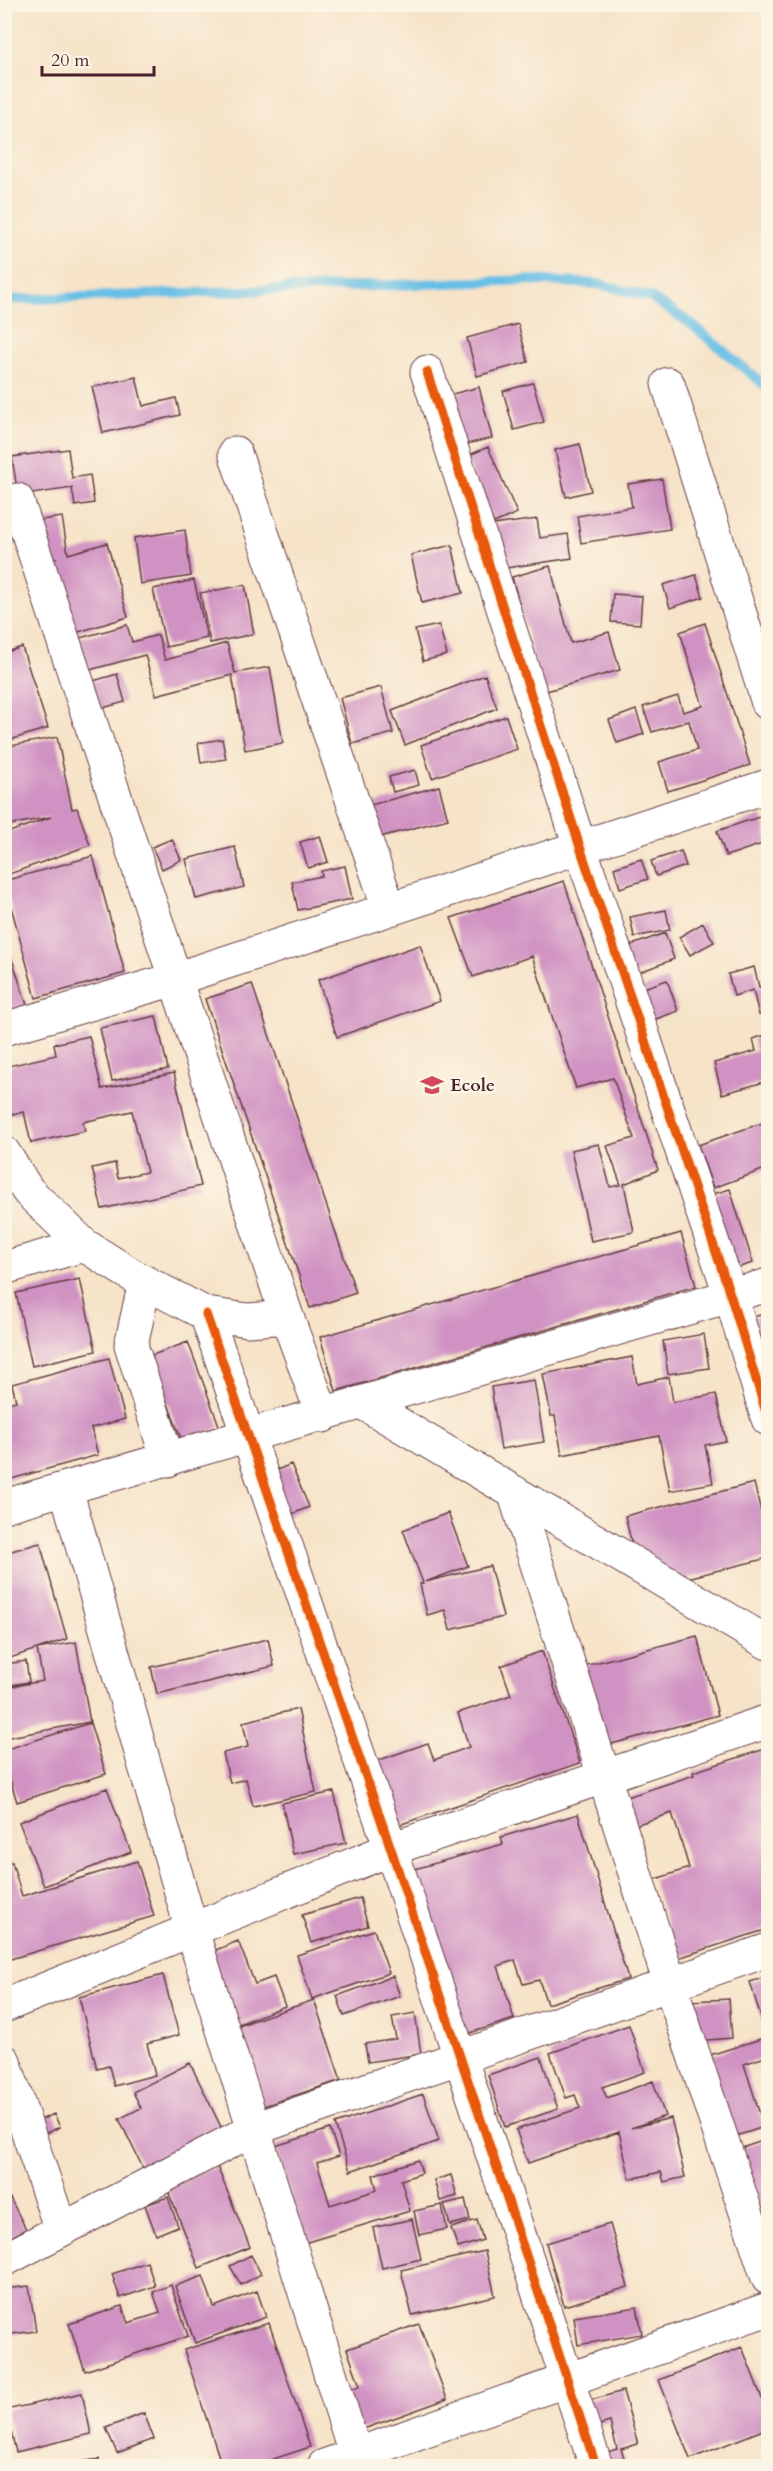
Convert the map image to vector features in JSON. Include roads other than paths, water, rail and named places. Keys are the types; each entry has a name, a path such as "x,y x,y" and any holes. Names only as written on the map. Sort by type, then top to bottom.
{"street":[{"path":"427,372 580,847 731,1297 768,1419"},
{"path":"668,384 768,703"},
{"path":"235,453 389,909"},
{"path":"17,500 287,1317 323,1416"},
{"path":"4,1029 175,979 768,786"},
{"path":"4,1153 27,1191 84,1245 145,1282 206,1314 248,1320 287,1317"},
{"path":"4,1268 84,1245"},
{"path":"145,1282 131,1345 168,1460"},
{"path":"4,1506 365,1404 768,1285"},
{"path":"206,1314 391,1849 596,2466"},
{"path":"365,1404 768,1643"},
{"path":"66,1489 192,1931 357,2461"},
{"path":"514,1492 603,1777 768,2278"},
{"path":"4,2006 391,1849 768,1720"},
{"path":"4,2260 254,2129 768,1950"},
{"path":"4,2061 61,2230"},
{"path":"324,2466 357,2461 568,2380 768,2309"}],"waterway":[{"path":"4,300 528,280 598,284 650,297 690,323 768,388"}],"place":[{"name":"Ecole","path":"432,1085"}]}
